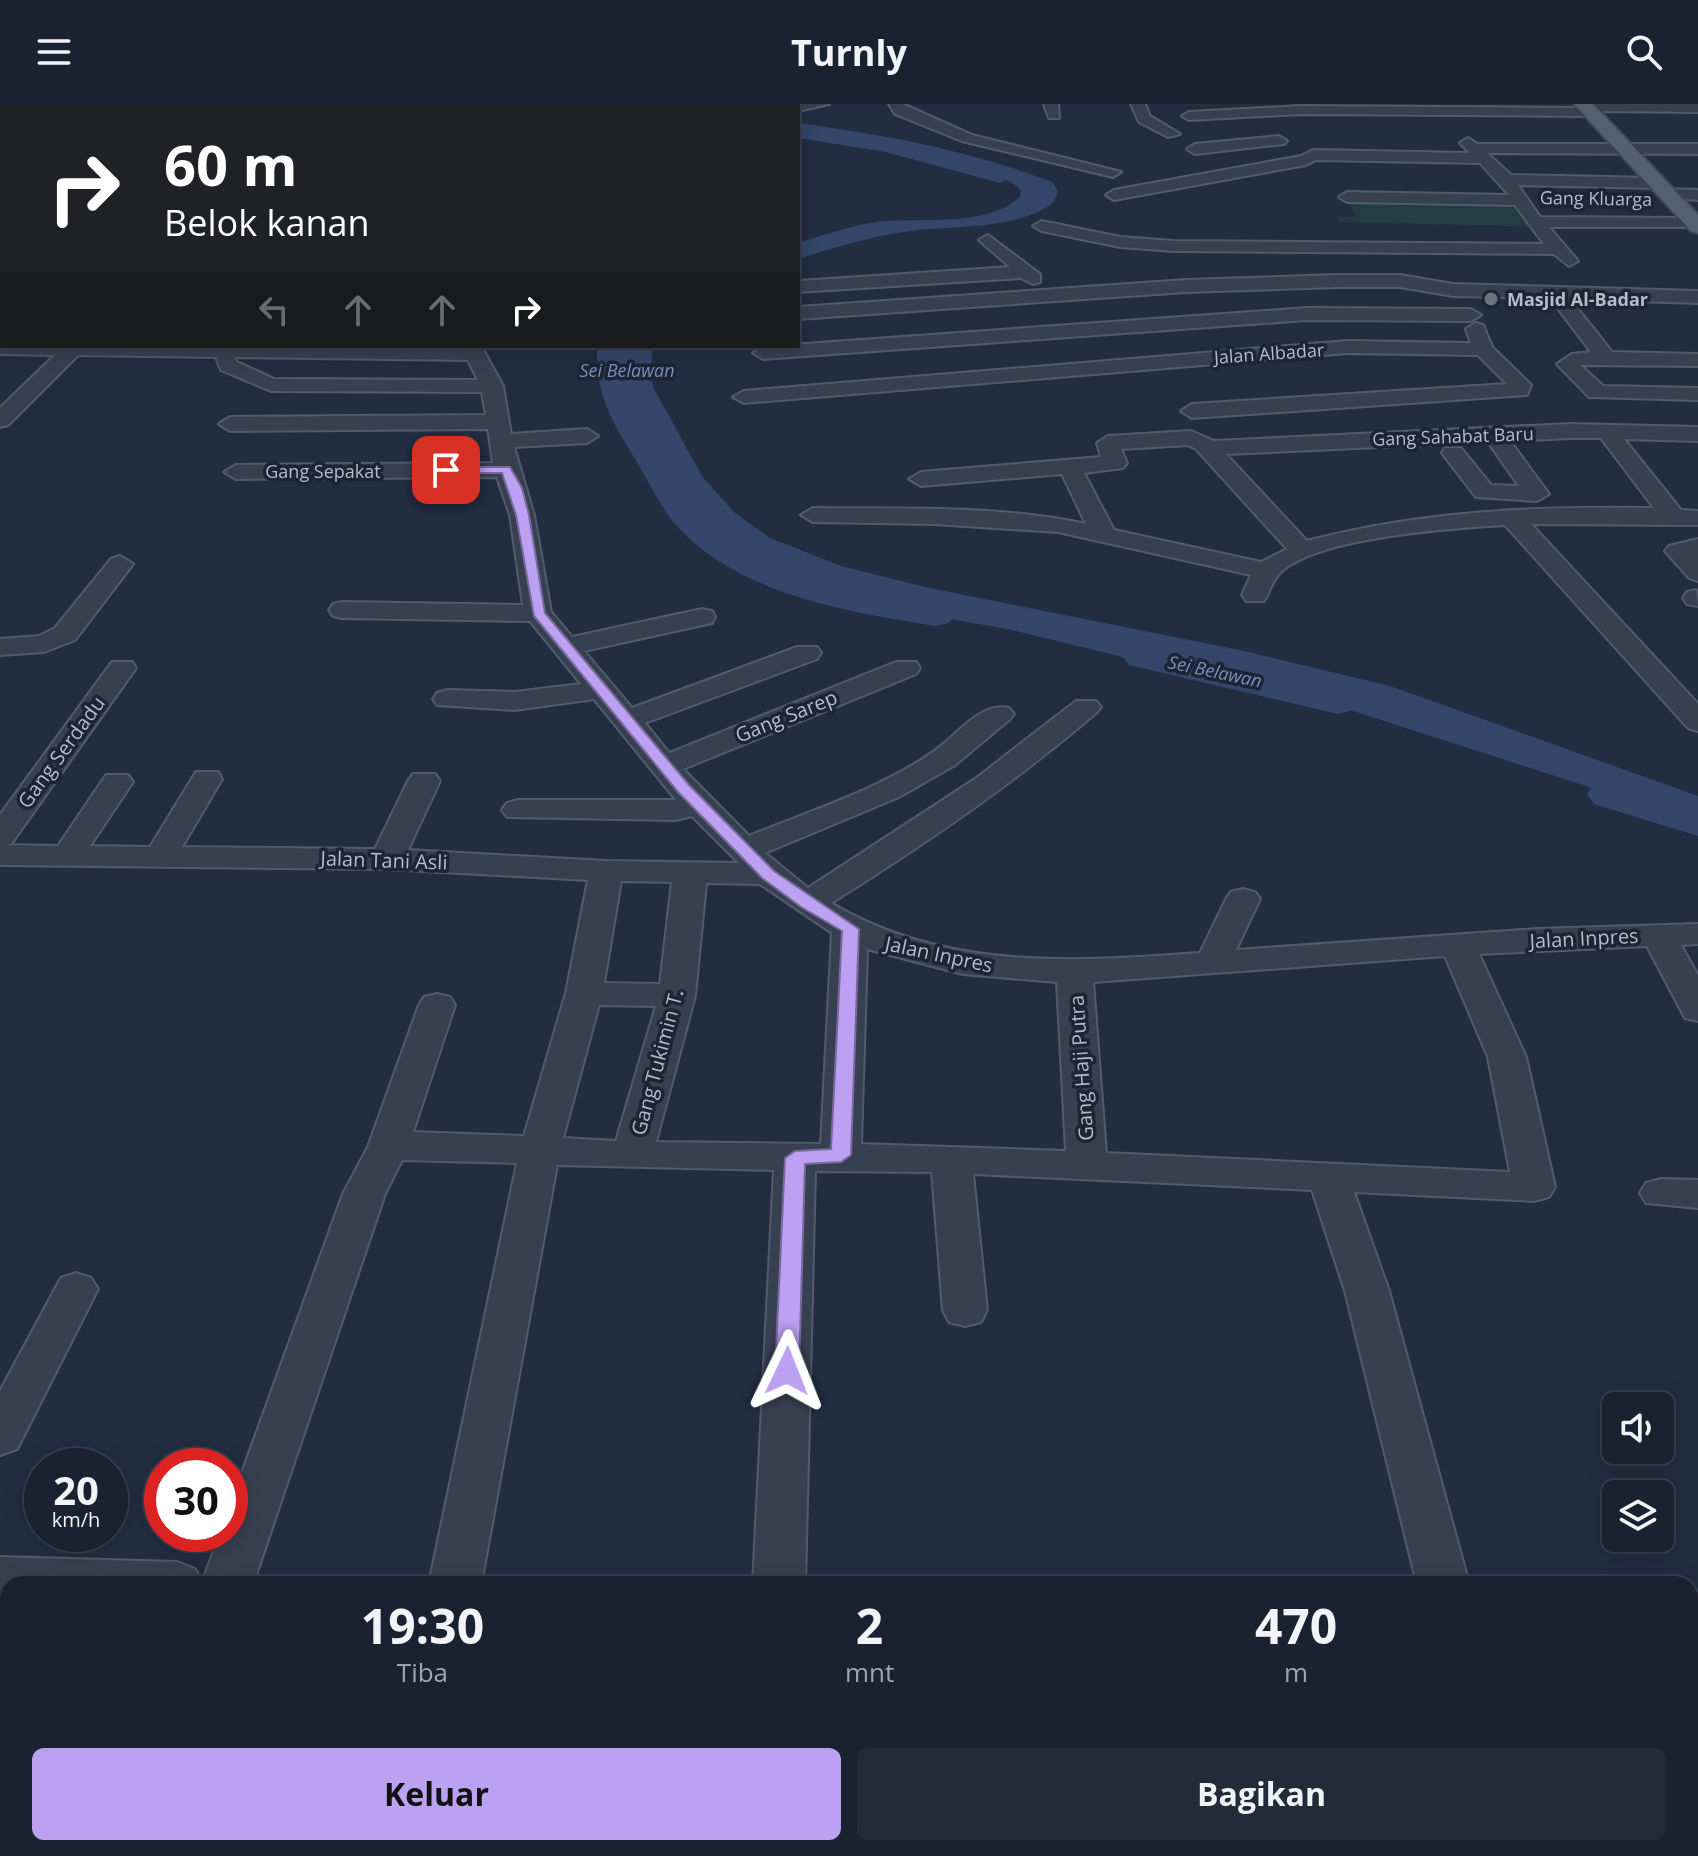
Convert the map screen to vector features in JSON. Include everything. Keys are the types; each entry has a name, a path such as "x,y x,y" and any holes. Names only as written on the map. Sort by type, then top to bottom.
{"main road":[{"path":"1592,114 1683,208"}],"street":[{"path":"800,107 822,104"},
{"path":"896,104 900,111 948,131 1021,153 1113,172"},
{"path":"1138,104 1144,119 1173,134"},
{"path":"1592,114 1697,106"},
{"path":"1189,116 1214,109 1254,108 1698,119"},
{"path":"1206,131 1306,119 1445,113"},
{"path":"1445,113 1468,146 1514,190 1535,222 1596,293"},
{"path":"1592,114 1635,130"},
{"path":"948,131 991,128"},
{"path":"1195,149 1296,138"},
{"path":"1108,190 1173,175 1205,177 1306,160 1316,155 1468,146 1698,149"},
{"path":"1372,176 1514,190"},
{"path":"1347,197 1514,190"},
{"name":"Gang Kluarga","path":"1514,190 1683,208"},
{"path":"1535,222 1683,208 1698,195"},
{"path":"1042,226 1138,244 1257,257 1559,249"},
{"path":"988,240 1057,296"},
{"path":"936,258 958,276"},
{"path":"872,263 891,282"},
{"path":"1492,267 1576,269"},
{"path":"1109,271 1133,290"},
{"path":"800,287 1024,272"},
{"path":"800,313 1133,290 1337,281 1400,281 1453,290 1698,297"},
{"path":"1192,411 1521,389 1483,349 1471,315 1453,290"},
{"path":"1555,292 1605,357"},
{"path":"763,353 1307,314 1471,315"},
{"path":"1347,347 1365,369"},
{"name":"Jalan Albadar","path":"744,397 1347,347 1483,349"},
{"path":"59,348 472,350"},
{"path":"1439,348 1472,394"},
{"path":"0,420 73,349"},
{"name":"Jalan Inpres","path":"472,350 492,386 506,470 516,488 522,515 538,613 699,804 757,862 807,903 850,929 878,941 963,963 1074,973 1458,946 1698,934"},
{"path":"1286,352 1303,373"},
{"path":"1698,360 1605,357 1579,358 1567,364 1597,392 1698,394"},
{"path":"225,359 228,366 242,375 271,385 492,386"},
{"path":"1188,359 1203,377"},
{"path":"1095,368 1111,390"},
{"path":"230,424 587,436"},
{"path":"1608,433 1673,516"},
{"path":"1494,434 1550,516"},
{"name":"Gang Sahabat Baru","path":"1069,466 1115,463 1106,446 1115,442 1191,438 1208,448 1494,434 1698,434"},
{"path":"1208,448 1302,550"},
{"path":"1453,453 1484,492 1537,494"},
{"path":"921,479 1069,466 1103,532"},
{"name":"Gang Sepakat","path":"236,472 506,470"},
{"path":"946,477 957,518"},
{"path":"813,515 957,518 1058,525 1103,532 1267,571"},
{"path":"1255,595 1267,571 1302,550 1380,531 1550,516 1698,518"},
{"path":"1513,519 1698,722"},
{"path":"1697,590 1678,551 1698,547"},
{"path":"0,647 44,644 65,634 120,564"},
{"path":"342,610 538,613"},
{"path":"565,647 702,617"},
{"path":"626,720 807,653"},
{"name":"Gang Serdadu","path":"0,837 122,668"},
{"name":"Gang Sarep","path":"665,765 906,668"},
{"path":"447,699 528,700 600,690"},
{"path":"807,903 904,843 952,806 1035,751 1086,707"},
{"path":"757,862 944,759 999,714"},
{"path":"161,855 207,779"},
{"path":"387,859 424,781"},
{"path":"68,855 117,782"},
{"path":"518,810 676,810 699,804"},
{"name":"Jalan Tani Asli","path":"0,855 387,859 690,874 757,862"},
{"path":"457,1576 539,1153 584,993 606,871"},
{"name":"Gang Tukimin T.","path":"632,1155 677,996 690,874"},
{"path":"1213,962 1243,899"},
{"path":"841,1155 850,929"},
{"path":"1658,934 1698,1010"},
{"path":"388,1147 432,1145 539,1153 795,1158 841,1155 1534,1187 1507,1057 1458,946"},
{"name":"Gang Haji Putra","path":"1074,973 1087,1164"},
{"path":"584,993 677,996"},
{"path":"230,1576 364,1194 388,1147 437,1005"},
{"path":"779,1576 795,1158"},
{"path":"951,1159 965,1310"},
{"path":"1328,1176 1367,1291 1441,1576"},
{"path":"0,1436 76,1289"}],"green space":[{"path":"1347,198 1528,201 1547,227 1339,222 1336,217 1356,217"}],"water":[{"path":"800,123 895,139 990,161 1052,182 1058,191 1057,196 1046,208 1019,219 988,225 897,233 800,258 800,242 827,234 876,222 988,214 1020,197 1021,191 1007,180 983,170 881,144 800,130"},
{"name":"Sei Belawan","path":"597,348 653,348 650,372 653,387 702,476 734,512 770,538 841,566 925,587 1244,651 1390,686 1698,796 1698,822 1260,681 1131,659 1008,629 879,607 784,575 743,557 675,502 656,477 640,439 615,401"}],"waterway":[{"name":"Sei Belawan","path":"800,131 888,145 1000,176"},
{"name":"Sei Belawan","path":"612,348 614,381 620,406 678,502 696,524 749,561 778,575 872,603 935,614"},
{"name":"Sei Belawan","path":"1144,656 1338,701"},
{"name":"Sei Belawan","path":"1611,794 1698,822"}],"place":[{"name":"Masjid Al-Badar","path":"1491,299"}],"route":[{"path":"446,470 506,470 516,488 538,613 683,789 768,874 850,929 841,1155 795,1158 787,1371"}]}
